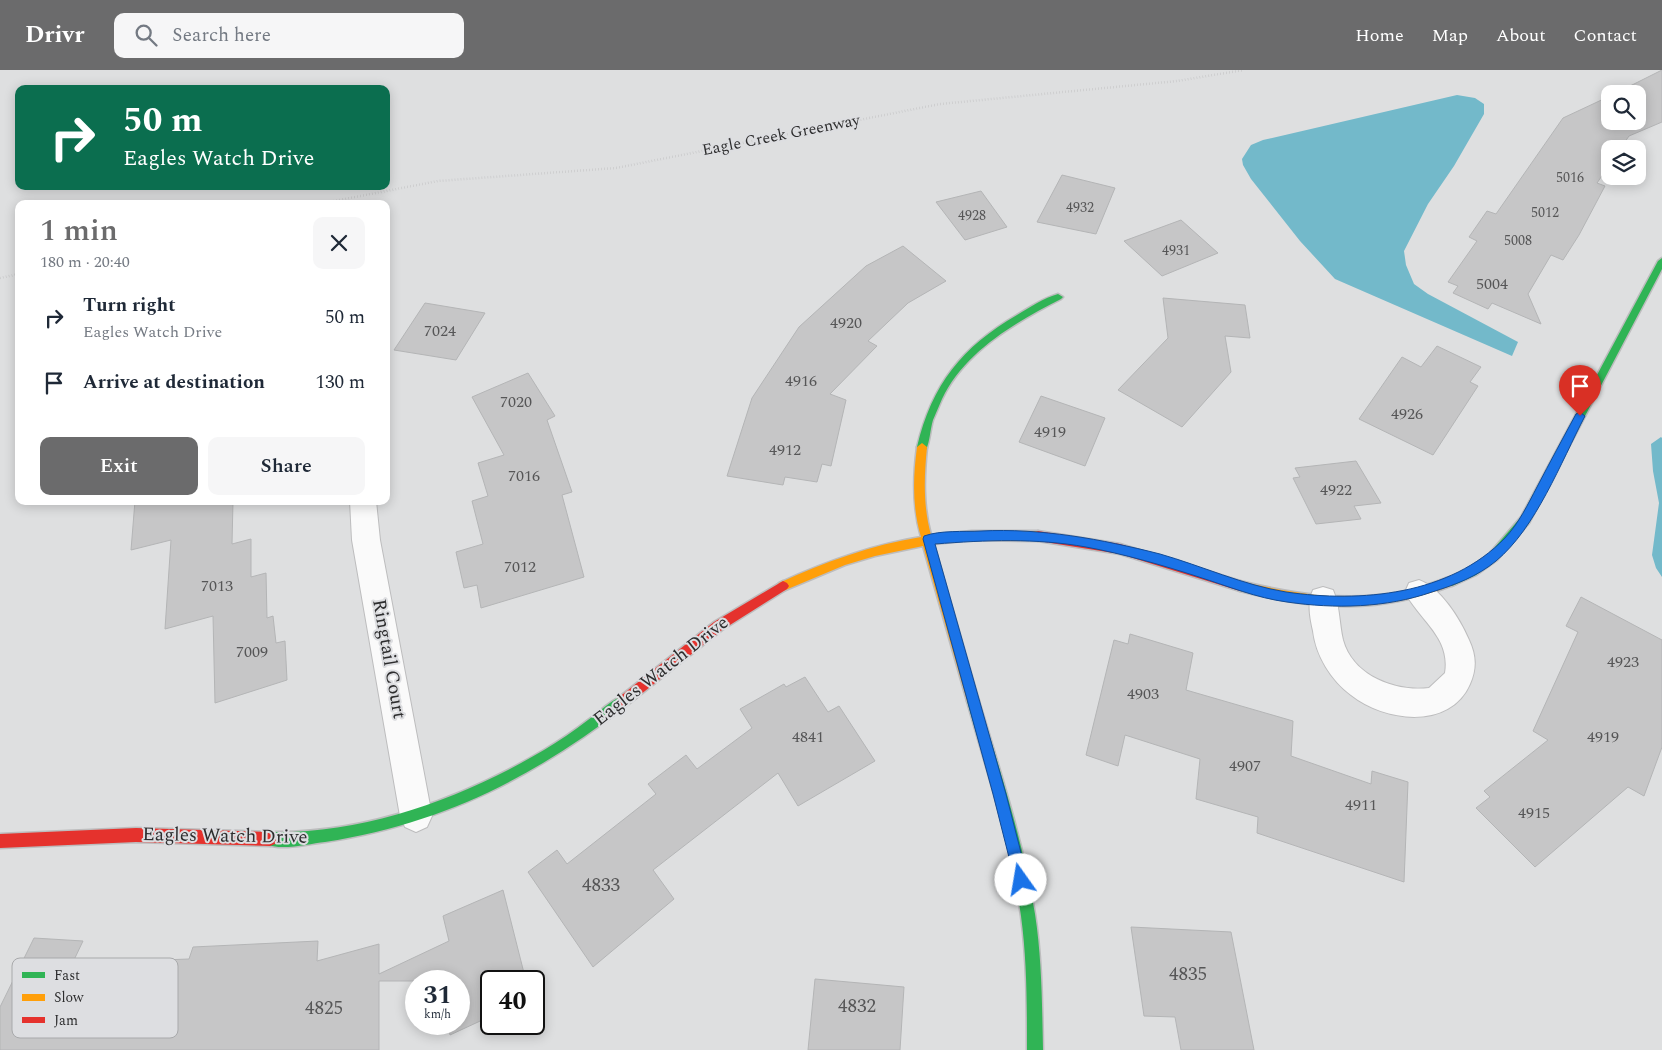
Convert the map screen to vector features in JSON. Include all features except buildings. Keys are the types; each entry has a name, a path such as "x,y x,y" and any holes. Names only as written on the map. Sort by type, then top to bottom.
{"street":[{"name":"Eagles Watch Drive","path":"0,841 136,835 255,838 268,840 316,837 366,829 416,816 478,793 546,757 717,626 760,598 810,573 847,558 928,539 1001,535 1035,536 1086,542 1160,559 1256,590 1286,597 1346,601 1386,599 1419,592 1465,574 1481,565 1510,540 1525,520 1662,261"},
{"path":"1036,1050 1035,1000 1025,898 1000,794 923,525 919,494 919,464 924,431 936,398 958,365 986,336 1019,314 1058,297"},
{"name":"Ringtail Court","path":"363,505 366,540 416,816"},
{"path":"1323,599 1329,642 1334,655 1356,682 1374,693 1403,701 1421,703 1438,698 1451,690 1458,678 1461,661 1452,635 1419,592"}],"path":[{"name":"Eagle Creek Greenway","path":"340,200 438,181 616,168 940,104 1177,81 1244,70"},
{"path":"0,278 15,275"}],"water":[{"path":"1457,95 1475,98 1484,104 1484,114 1454,166 1428,204 1404,251 1406,265 1414,284 1428,294 1518,342 1512,356 1335,279 1300,241 1251,179 1243,165 1242,159 1251,145 1263,140"},
{"path":"1661,437 1662,577 1656,568 1652,555 1659,503 1653,471 1651,444"}],"traffic: fast":[{"path":"1452,581 1472,572 1493,557 1525,520 1662,261"},
{"path":"922,447 928,420 939,396 953,374 970,355 989,338 1011,323 1058,297"},
{"path":"973,701 995,774 1025,897 1032,954 1035,1050"},
{"path":"270,839 310,837 349,831 387,823 460,799 527,767 591,726 622,702"}],"traffic: slow":[{"path":"922,447 918,480 923,525 973,701"},
{"path":"783,586 844,560 907,544 972,536 1038,536"},
{"path":"1240,586 1292,597 1319,601 1347,602 1401,597 1427,591 1452,581"}],"traffic: jam":[{"path":"1038,536 1120,549 1240,586"},
{"path":"622,702 718,626 783,586"},
{"path":"0,841 136,835 270,839"}],"route":[{"path":"1021,880 1000,794 928,539 1001,535 1035,536 1086,542 1160,559 1182,568 1238,585 1286,597 1346,601 1386,599 1419,592 1443,584 1492,558 1510,540 1525,520 1580,416"}]}
